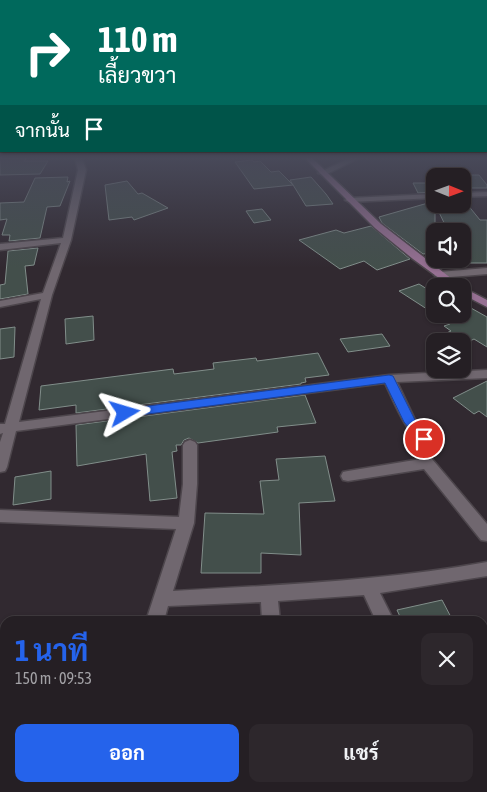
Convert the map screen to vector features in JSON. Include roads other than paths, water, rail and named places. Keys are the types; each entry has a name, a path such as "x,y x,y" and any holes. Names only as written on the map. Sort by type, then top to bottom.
{"street":[{"path":"0,467 5,428 46,295 67,240 77,195"},
{"path":"345,195 444,278"},
{"path":"350,200 426,196"},
{"path":"0,247 67,240"},
{"path":"439,275 487,271"},
{"path":"0,304 46,295"},
{"path":"471,295 487,304"},
{"path":"5,428 389,379 487,374"},
{"path":"389,379 410,422 424,439"},
{"path":"157,616 186,523 190,484 190,445"},
{"path":"348,476 427,463 487,536"},
{"path":"0,516 186,523"},
{"path":"162,599 368,587 452,576 487,569"},
{"path":"368,587 382,616"},
{"path":"269,593 271,616"}]}
